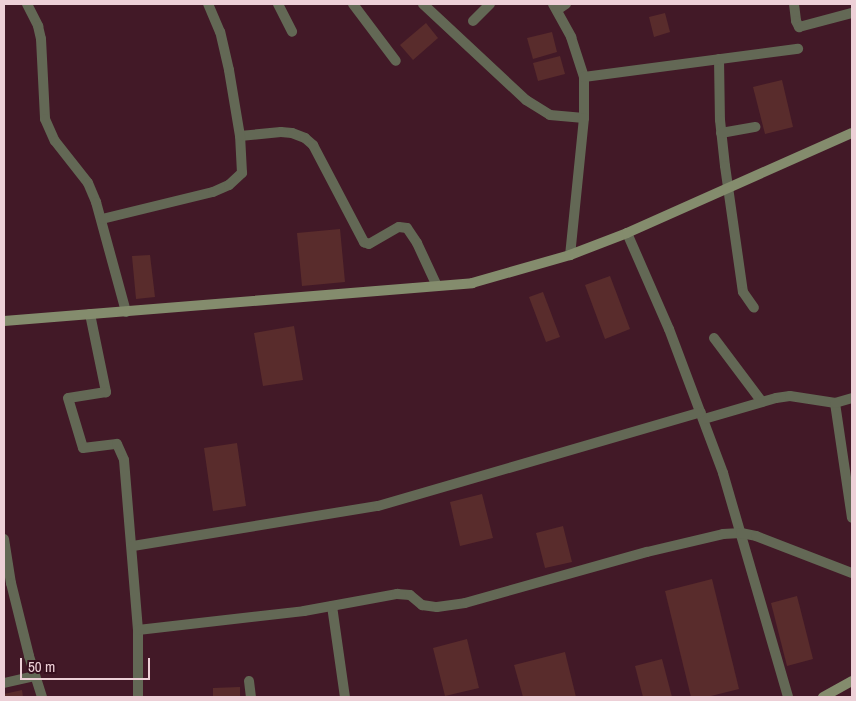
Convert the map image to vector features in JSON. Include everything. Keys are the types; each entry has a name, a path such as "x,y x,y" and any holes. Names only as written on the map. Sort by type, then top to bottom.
{"street":[{"path":"26,4 38,26 41,39 44,119 55,141 88,184 102,219 126,312"},
{"path":"102,219 229,186 242,173 240,136 225,51 220,32 208,4"},
{"path":"278,4 292,32"},
{"path":"353,4 396,60"},
{"path":"423,4 532,105 550,114 584,118"},
{"path":"473,21 490,4"},
{"path":"566,4 555,7 570,37 584,77 584,118 570,255"},
{"path":"794,4 796,22 799,27 852,13"},
{"path":"584,77 798,49"},
{"path":"719,59 721,133 728,188 743,292 754,308"},
{"path":"721,133 755,127"},
{"path":"240,136 281,132 292,133 305,138 313,145 364,242 370,244 399,227 407,228 417,243 437,286"},
{"path":"4,321 377,289 472,283 570,255 627,233 852,133"},
{"path":"627,233 702,415 723,473 788,697"},
{"path":"90,314 106,392 68,398 83,448 117,444 124,460 133,546 138,630 138,697"},
{"path":"714,338 762,402"},
{"path":"133,546 378,506 702,415 790,396 835,403 852,398"},
{"path":"835,403 852,518"},
{"path":"138,630 176,627 332,606 397,594 410,595 422,605 437,608 465,603 671,546 723,534 741,533 756,536 852,573"},
{"path":"4,539 7,584 42,697"},
{"path":"332,606 345,697"},
{"path":"4,683 34,676"},
{"path":"249,681 251,697"},
{"path":"823,697 852,681"}],"building":[{"path":"665,13 670,32 654,37 649,17"},
{"path":"426,23 438,38 413,60 400,45"},
{"path":"552,32 557,52 533,59 527,38"},
{"path":"560,56 565,74 538,81 533,63"},
{"path":"782,80 793,127 765,134 753,87"},
{"path":"340,229 345,282 302,286 297,233"},
{"path":"150,255 155,297 136,299 132,256"},
{"path":"610,276 630,329 605,339 585,285"},
{"path":"543,292 560,337 546,342 529,297"},
{"path":"294,326 303,380 263,386 254,333"},
{"path":"237,443 246,506 213,511 204,448"},
{"path":"482,494 493,538 460,546 450,502"},
{"path":"563,526 572,562 545,568 536,533"},
{"path":"712,579 739,689 707,697 691,697 665,591"},
{"path":"797,596 813,659 787,666 771,603"},
{"path":"467,639 479,688 445,696 433,648"},
{"path":"565,652 576,697 523,697 514,665"},
{"path":"662,659 672,697 643,697 635,666"},
{"path":"240,687 240,697 213,697 213,688"},
{"path":"22,690 23,697 4,697 4,694"}]}
